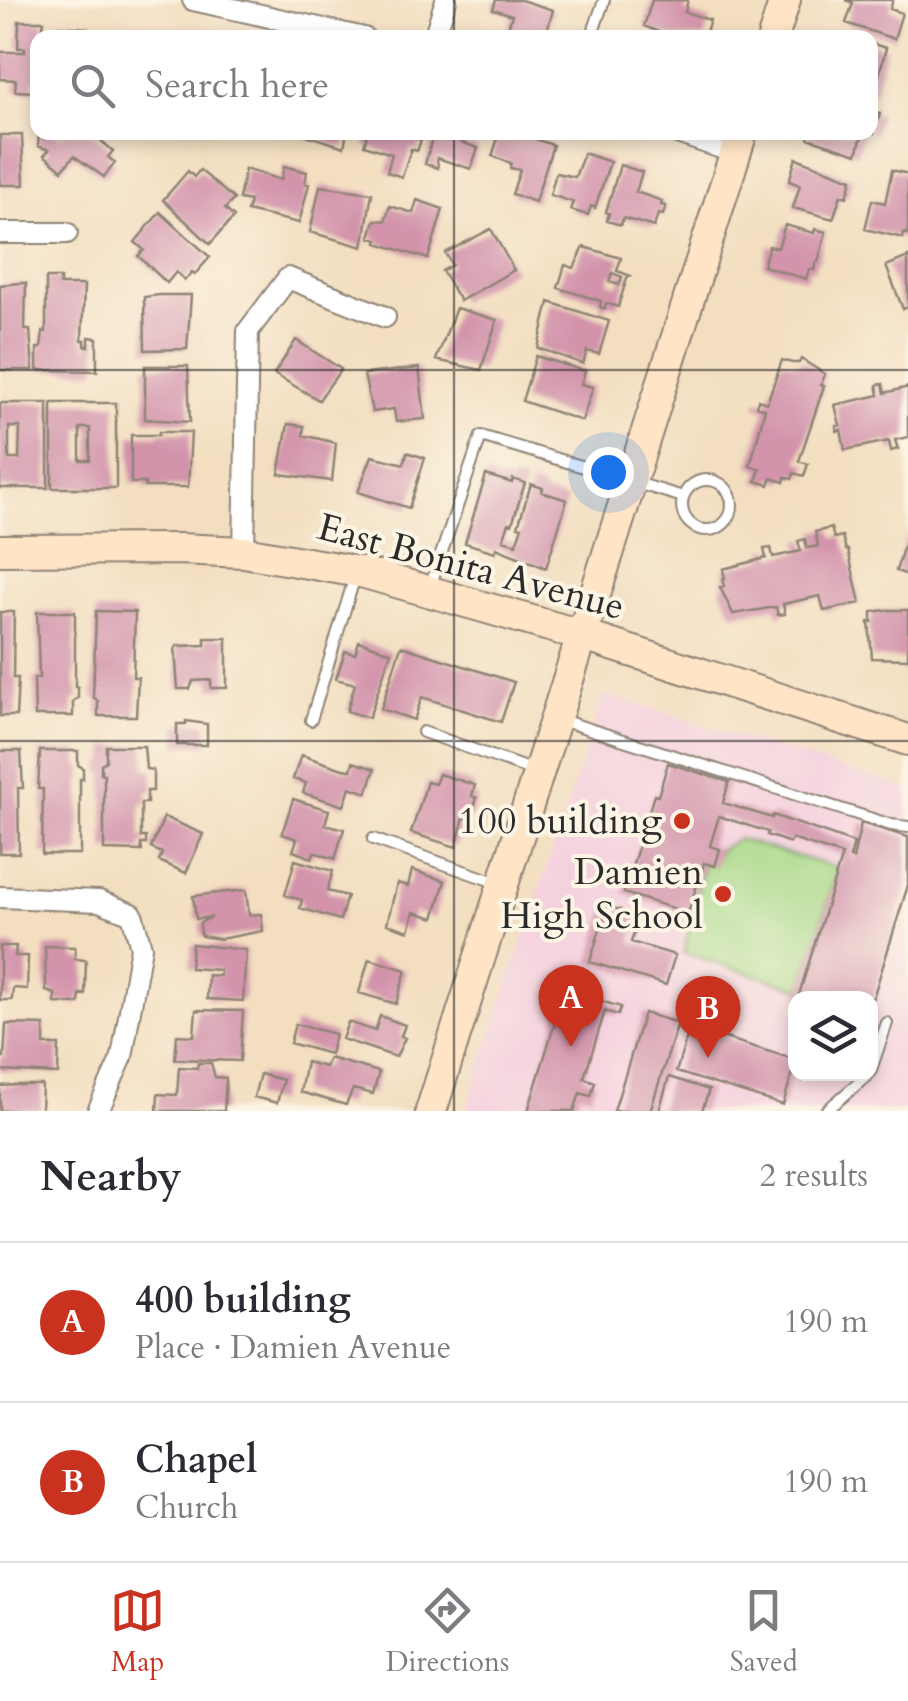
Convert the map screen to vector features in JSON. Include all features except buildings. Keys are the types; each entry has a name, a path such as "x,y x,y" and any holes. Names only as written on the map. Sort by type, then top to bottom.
{"main road":[{"path":"776,30 785,0"},
{"path":"432,1111 739,143"},
{"name":"East Bonita Avenue","path":"0,550 244,552 356,572 584,636 908,740"}],"street":[{"path":"193,0 328,30"},
{"path":"437,30 446,0"},
{"path":"0,234 68,233"},
{"path":"244,552 248,331 288,278 384,318"},
{"path":"0,897 98,901 132,914 141,947 122,1056 98,1111"}],"lane":[{"path":"595,30 604,0"},
{"path":"428,592 481,436 682,497"},
{"path":"710,480 726,488 731,512 721,525 704,530 685,518 682,497 690,486 710,480"},
{"path":"311,720 356,572"},
{"path":"558,719 890,825 908,827"},
{"path":"422,732 540,773"},
{"path":"373,838 504,886"},
{"path":"878,1051 888,1023"},
{"path":"826,1111 861,1081"}],"shaded area":[{"name":"Damien High School","path":"604,694 908,789 908,1111 466,1111"}],"green space":[{"path":"738,839 838,868 801,989 684,953 704,863 714,865 720,849"}],"place":[{"name":"100 building","path":"682,821"},
{"name":"Damien High School","path":"723,894"},
{"name":"400 building","path":"571,1047"},
{"name":"Chapel","path":"708,1058"}]}
